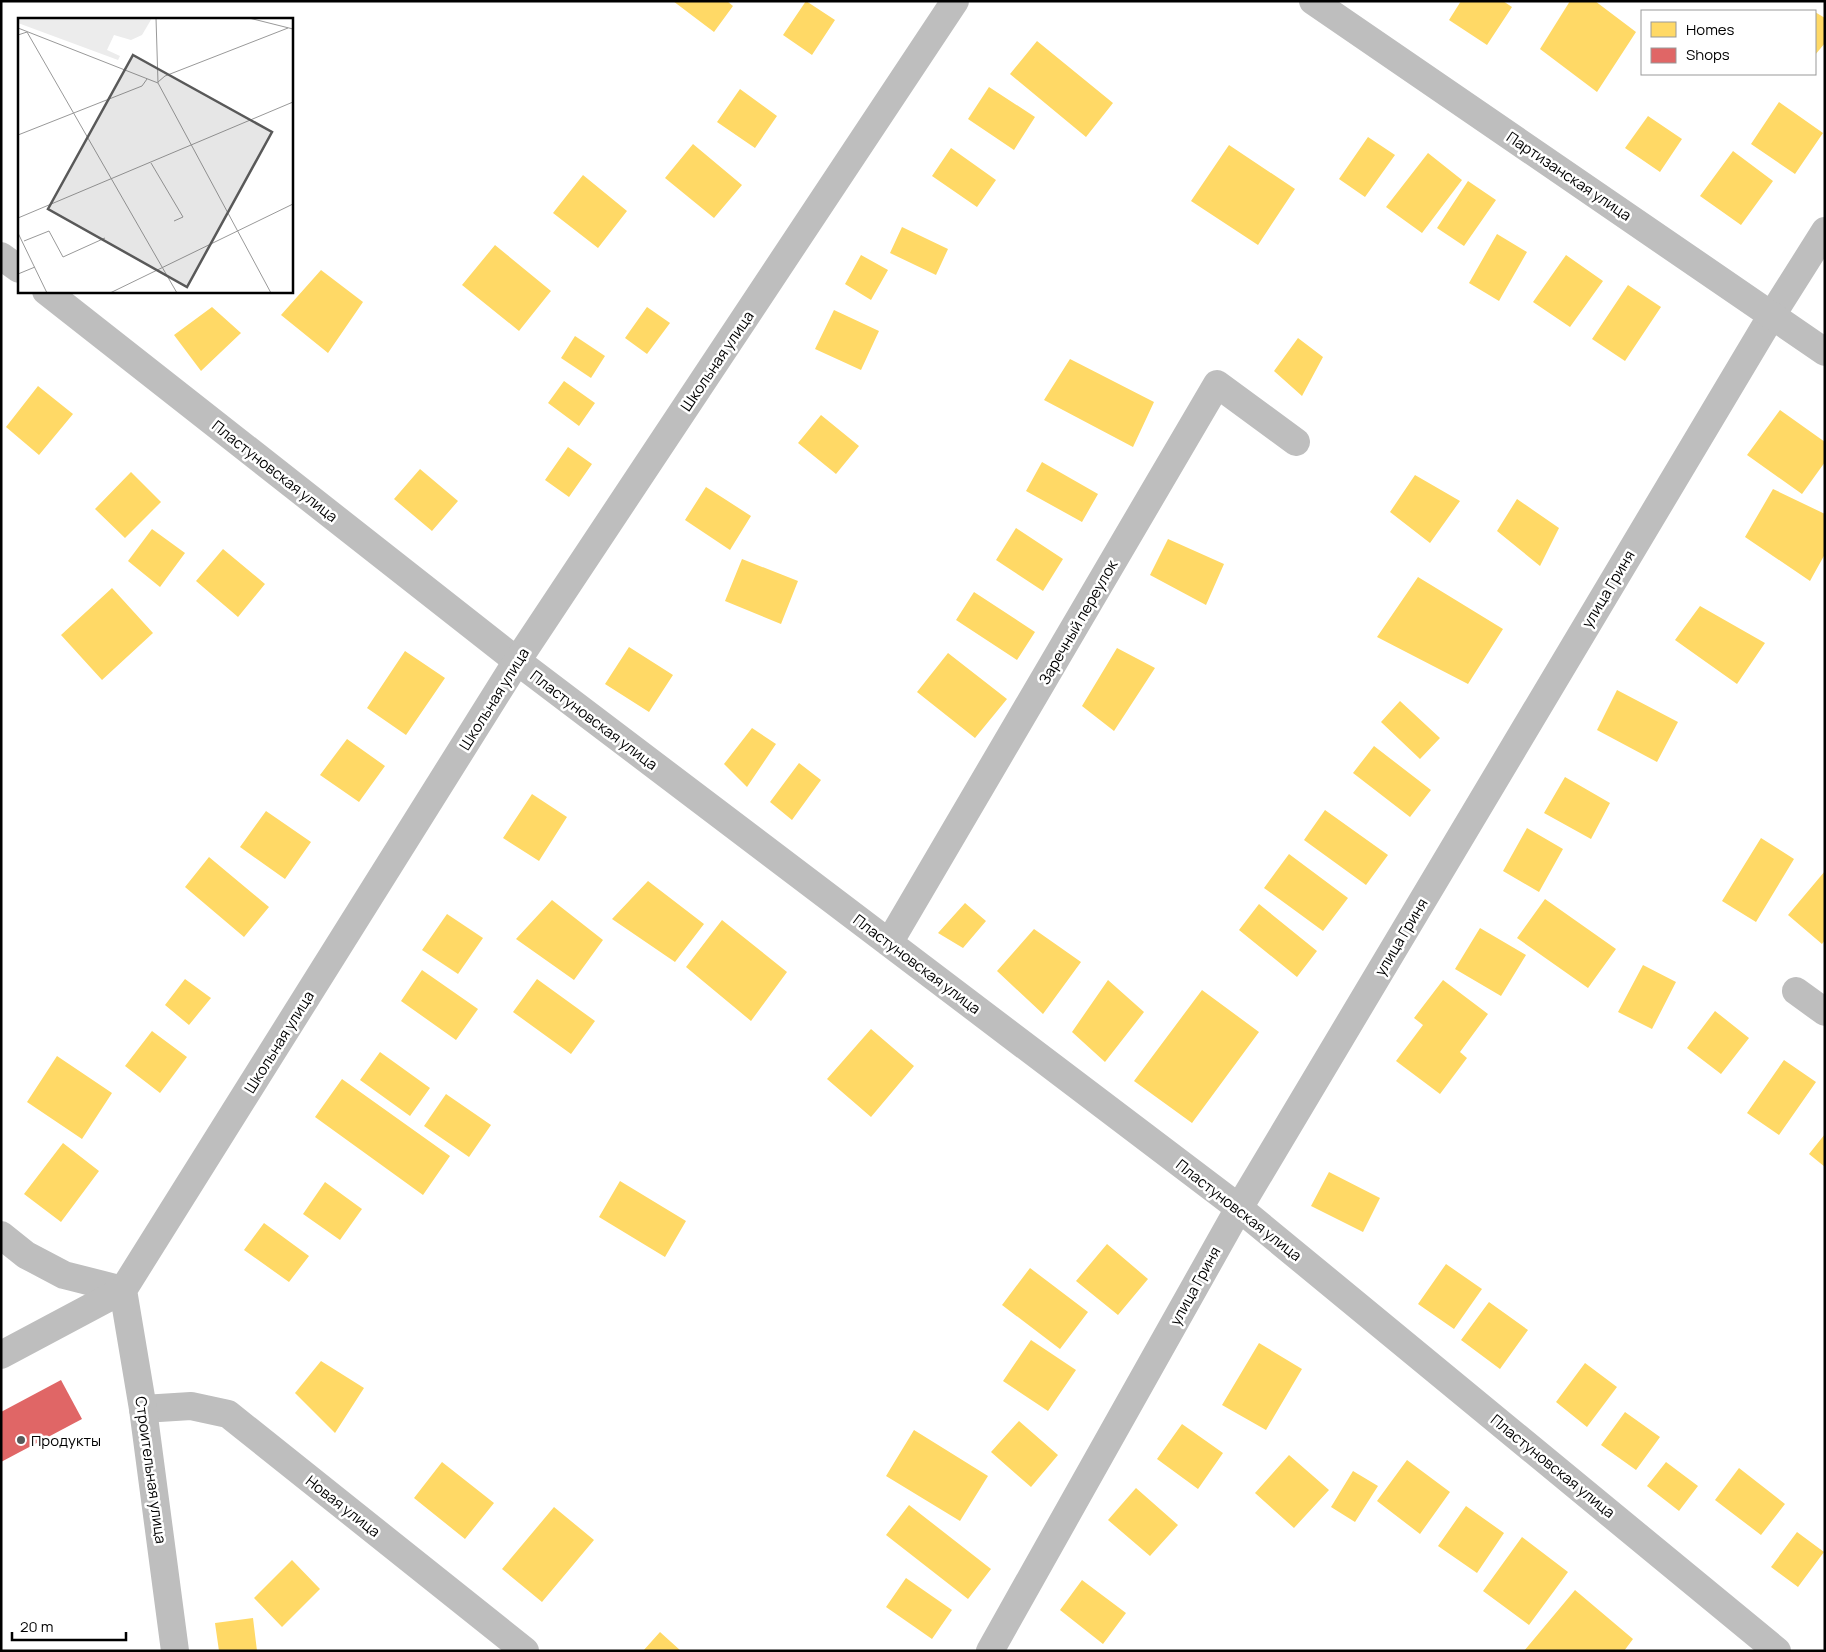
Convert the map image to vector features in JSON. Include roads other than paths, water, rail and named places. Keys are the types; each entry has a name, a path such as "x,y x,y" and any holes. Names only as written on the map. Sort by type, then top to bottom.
{"street":[{"name":"Школьная улица","path":"1,1355 123,1290 517,661 955,1"},
{"name":"Партизанская улица","path":"1313,1 1825,352"},
{"name":"улица Гриня","path":"990,1651 1239,1208 1772,315 1825,231"},
{"path":"1,256 18,269"},
{"name":"Пластуновская улица","path":"47,292 517,661 1239,1208 1777,1651"},
{"name":"Заречный переулок","path":"889,943 1217,384 1296,442"},
{"path":"1796,991 1825,1012"},
{"path":"1,1235 26,1255 64,1275 123,1290"},
{"name":"Строительная улица","path":"123,1290 143,1409 175,1651"},
{"name":"Новая улица","path":"143,1409 191,1406 228,1414 525,1651"}],"place":[{"name":"Продукты","path":"21,1440"}]}
